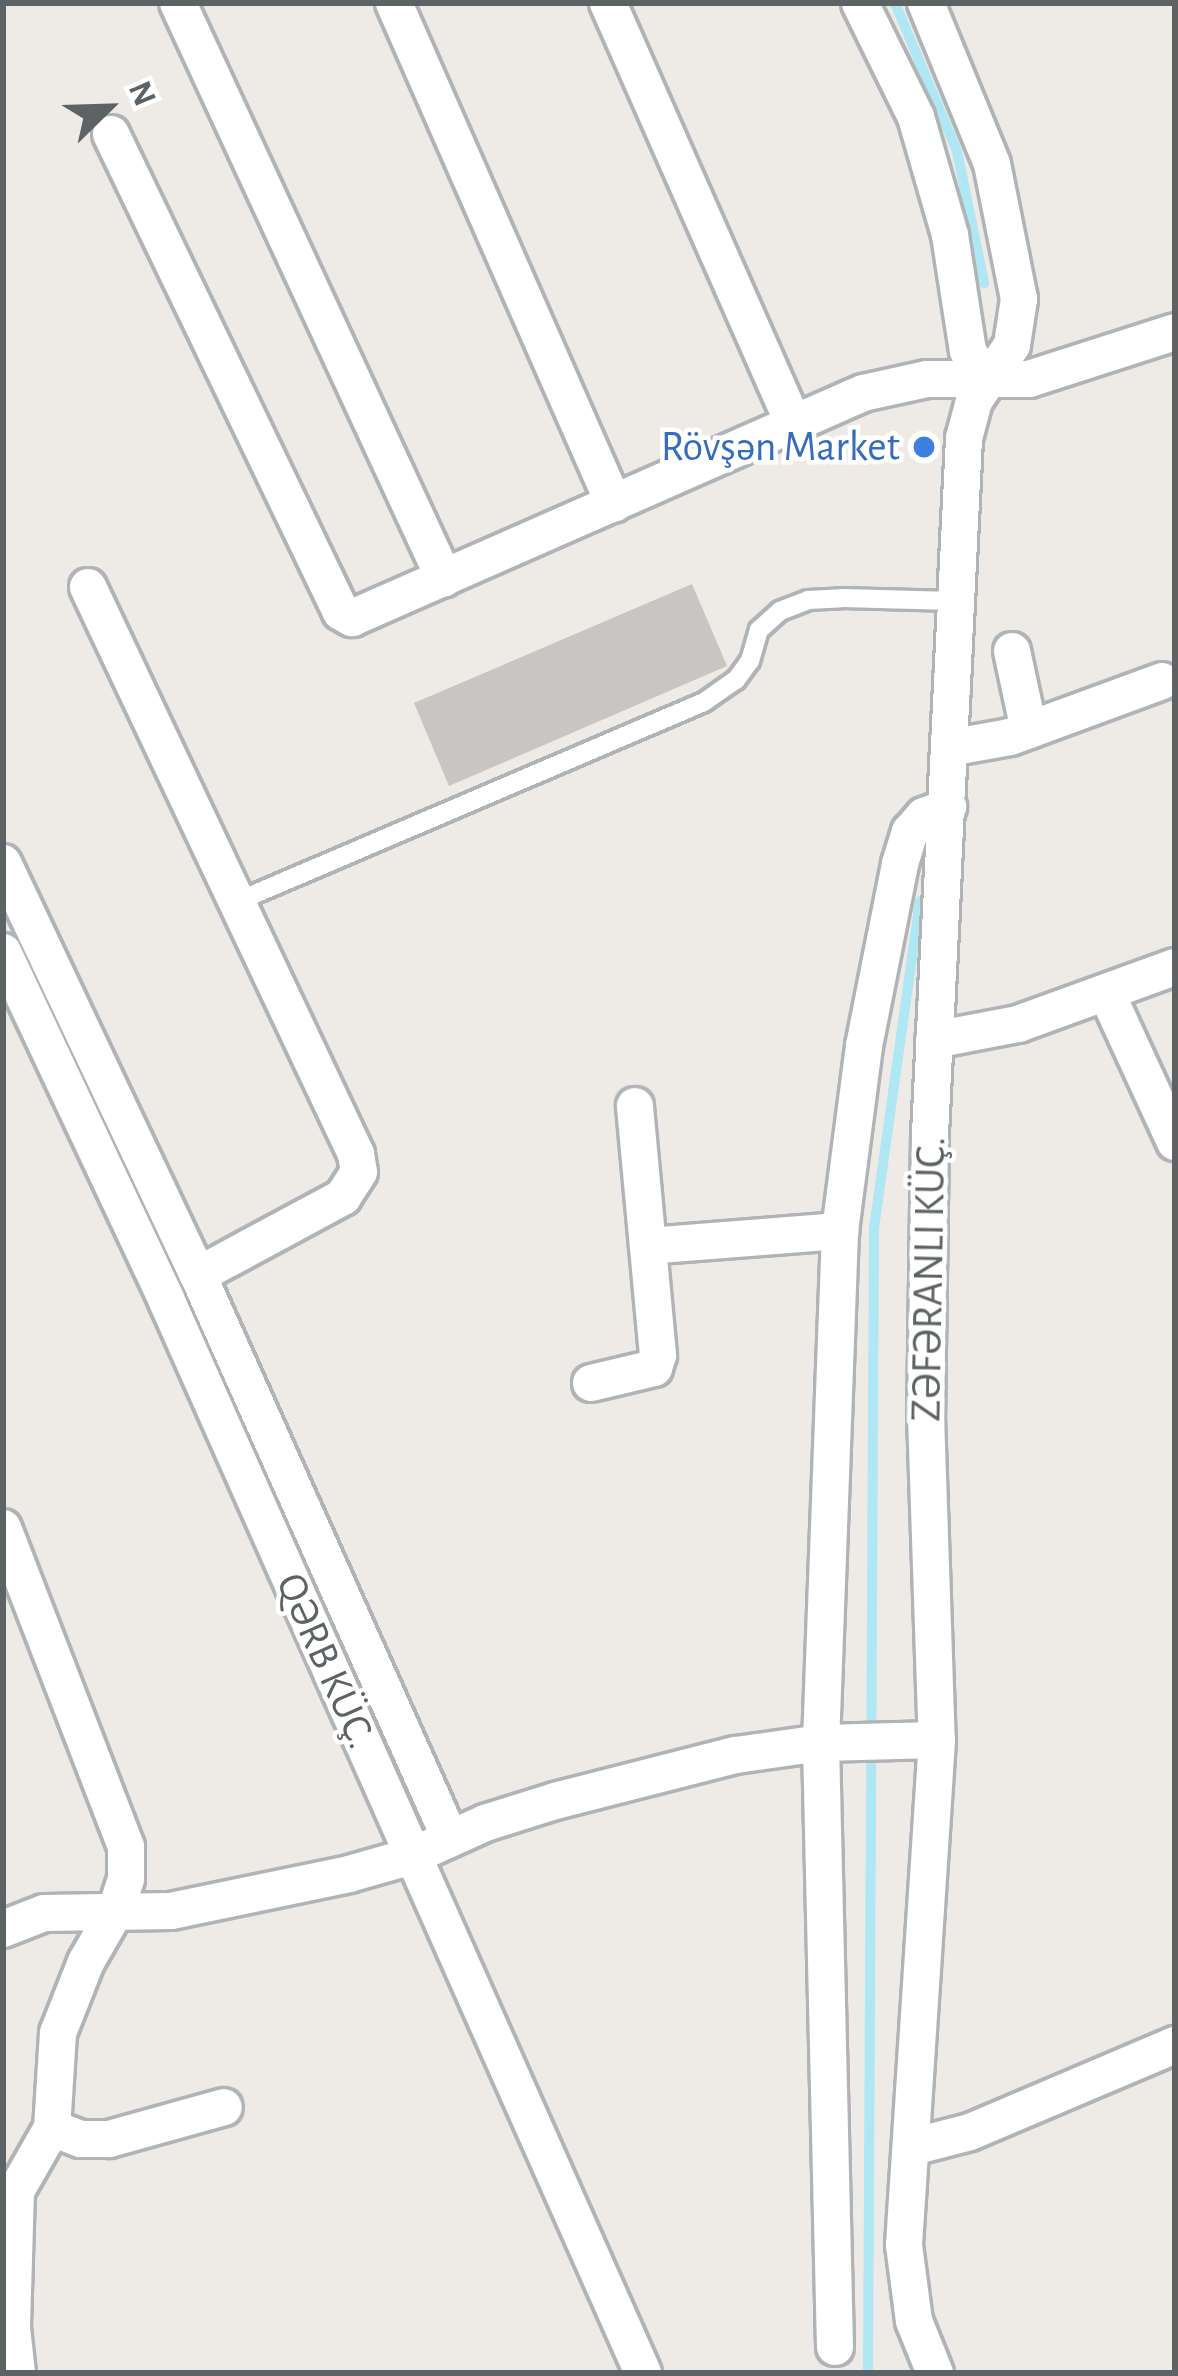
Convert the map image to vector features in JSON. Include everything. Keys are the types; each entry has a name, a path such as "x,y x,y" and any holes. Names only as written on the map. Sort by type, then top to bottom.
{"street":[{"path":"178,3 444,578"},
{"path":"394,3 614,504"},
{"path":"608,3 794,424"},
{"path":"860,3 923,137 950,235 968,351 986,382"},
{"path":"926,3 992,164 1014,256 1018,327 986,382 964,439 934,1040 926,1416 937,1740 906,2285 934,2373"},
{"path":"111,134 340,612 352,618 794,424 899,383 986,382 1061,372 1175,332"},
{"path":"88,586 356,1154 359,1172 343,1196 199,1275"},
{"path":"1012,651 1029,730"},
{"path":"949,748 1029,730 1162,681"},
{"path":"835,2347 821,1743 840,1231 864,1046 900,864 910,832 924,816 947,807"},
{"name":"QƏRB KÜÇ.","path":"3,863 199,1275 450,1838"},
{"name":"QƏRB KÜÇ.","path":"3,952 166,1298 643,2373"},
{"path":"934,1040 1018,1024 1175,968"},
{"path":"1106,994 1175,1142"},
{"path":"591,1383 654,1368 658,1355 635,1106"},
{"path":"648,1246 840,1231"},
{"path":"3,1528 127,1847 126,1879 116,1910 86,1962 58,2033 52,2128 16,2191 12,2328 17,2373"},
{"path":"3,1929 44,1913 171,1911 412,1856 450,1838 665,1770 821,1743 937,1740"},
{"path":"912,2146 970,2132 1175,2045"},
{"path":"52,2128 81,2139 110,2139 224,2107"}],"lane":[{"path":"236,902 704,702 736,680 750,661 759,630 780,611 808,600 842,598 953,601"}],"building":[{"path":"692,584 727,666 449,786 414,703"}],"waterway":[{"path":"895,3 957,151 984,283"},
{"path":"868,2373 874,1228 920,901"},
{"path":"181,1280 338,1643"}],"place":[{"name":"Rövşən Market","path":"924,447"}]}
